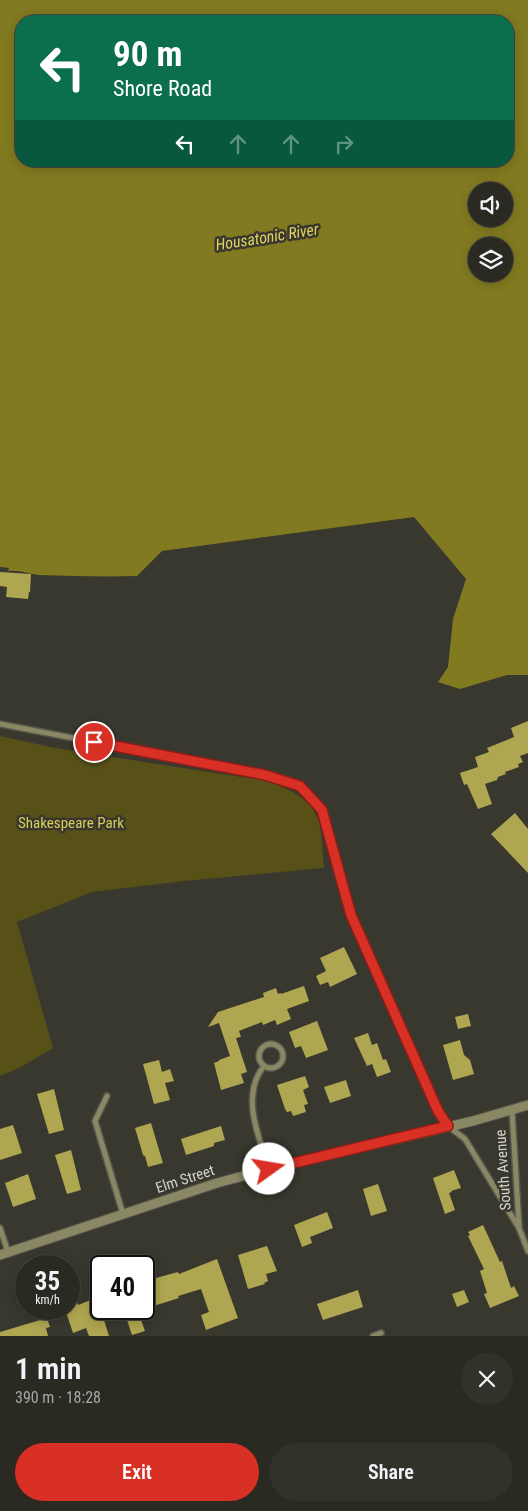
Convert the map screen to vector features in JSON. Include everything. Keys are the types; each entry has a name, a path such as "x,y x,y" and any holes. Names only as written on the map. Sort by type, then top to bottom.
{"street":[{"name":"South Avenue","path":"0,724 265,775 300,786 322,810 351,915 438,1111 448,1126 465,1139 519,1228 528,1251"},
{"path":"270,1044 279,1046 284,1054 281,1063 273,1068 264,1066 259,1057 262,1048 270,1044"},
{"path":"264,1066 256,1078 252,1093 256,1128 269,1169"},
{"path":"106,1096 95,1122 123,1214"},
{"name":"Elm Street","path":"4,1253 217,1183 528,1105"},
{"name":"South Avenue","path":"512,1110 519,1228"},
{"path":"0,1228 4,1253"},
{"path":"373,1336 382,1333"}],"green space":[{"name":"Shakespeare Park","path":"0,736 55,748 267,781 296,794 313,810 319,821 324,868 92,892 17,922 53,1048 21,1067 0,1076"}],"water":[{"name":"Housatonic River","path":"0,0 528,0 528,675 507,675 460,689 438,682 448,667 453,619 466,579 414,517 162,551 137,576 39,575 8,571 9,568 0,567"}],"building":[{"path":"0,572 31,574 28,599 6,597 7,587 0,586"},
{"path":"528,721 528,753 520,756 523,762 518,764 519,767 505,772 506,774 498,777 497,780 485,784 492,804 478,809 467,784 464,785 460,773 478,767 475,757 489,752 487,748 514,737 511,728"},
{"path":"515,813 528,829 528,873 491,834"},
{"path":"344,947 357,974 330,987 328,982 320,985 316,976 326,971 320,958"},
{"path":"304,986 309,1001 287,1009 291,1019 277,1025 275,1020 263,1025 262,1022 239,1031 241,1037 236,1038 247,1072 241,1074 244,1083 221,1090 214,1063 230,1056 219,1023 208,1027 218,1012 264,997 263,993 276,988 278,994 281,994"},
{"path":"468,1014 471,1026 458,1029 455,1017"},
{"path":"317,1021 328,1050 306,1058 301,1046 295,1048 289,1032"},
{"path":"368,1033 372,1045 377,1043 383,1060 386,1059 391,1072 377,1077 372,1064 367,1066 354,1038"},
{"path":"460,1040 464,1055 470,1060 474,1074 453,1080 443,1045"},
{"path":"159,1060 162,1072 170,1069 174,1081 165,1083 170,1100 154,1104 143,1064"},
{"path":"305,1076 309,1087 303,1090 308,1104 304,1105 306,1112 293,1116 291,1111 287,1112 285,1109 277,1085"},
{"path":"346,1080 351,1096 330,1103 324,1087"},
{"path":"54,1089 64,1130 49,1134 37,1094"},
{"path":"151,1123 163,1163 148,1167 135,1128"},
{"path":"13,1125 22,1153 0,1160 0,1129"},
{"path":"221,1126 225,1140 214,1143 214,1146 186,1155 181,1139"},
{"path":"71,1150 81,1190 67,1194 55,1155"},
{"path":"454,1170 461,1188 449,1193 455,1210 445,1214 433,1178"},
{"path":"28,1174 36,1199 13,1207 5,1183"},
{"path":"378,1184 387,1211 371,1216 363,1189"},
{"path":"327,1212 333,1228 310,1237 312,1243 302,1247 294,1225"},
{"path":"483,1225 500,1262 502,1261 511,1288 514,1286 519,1296 490,1308 484,1294 487,1293 480,1271 484,1269 468,1236 470,1235 468,1232"},
{"path":"267,1246 277,1271 266,1274 268,1281 265,1284 248,1289 238,1255"},
{"path":"217,1259 238,1318 206,1330 201,1315 209,1312 201,1289 155,1306 155,1278 178,1272 179,1274"},
{"path":"358,1290 363,1307 323,1320 317,1304"},
{"path":"464,1290 469,1302 457,1307 452,1294"},
{"path":"90,1300 90,1320 104,1320 109,1336 89,1336 86,1328 73,1333 69,1320 80,1320 80,1304"},
{"path":"40,1320 48,1320 50,1327 46,1328 48,1336 0,1336 0,1332"},
{"path":"127,1320 141,1320 145,1331 132,1335"}],"route":[{"path":"94,742 265,775 300,786 322,810 351,915 438,1111 448,1126 269,1169"}]}
